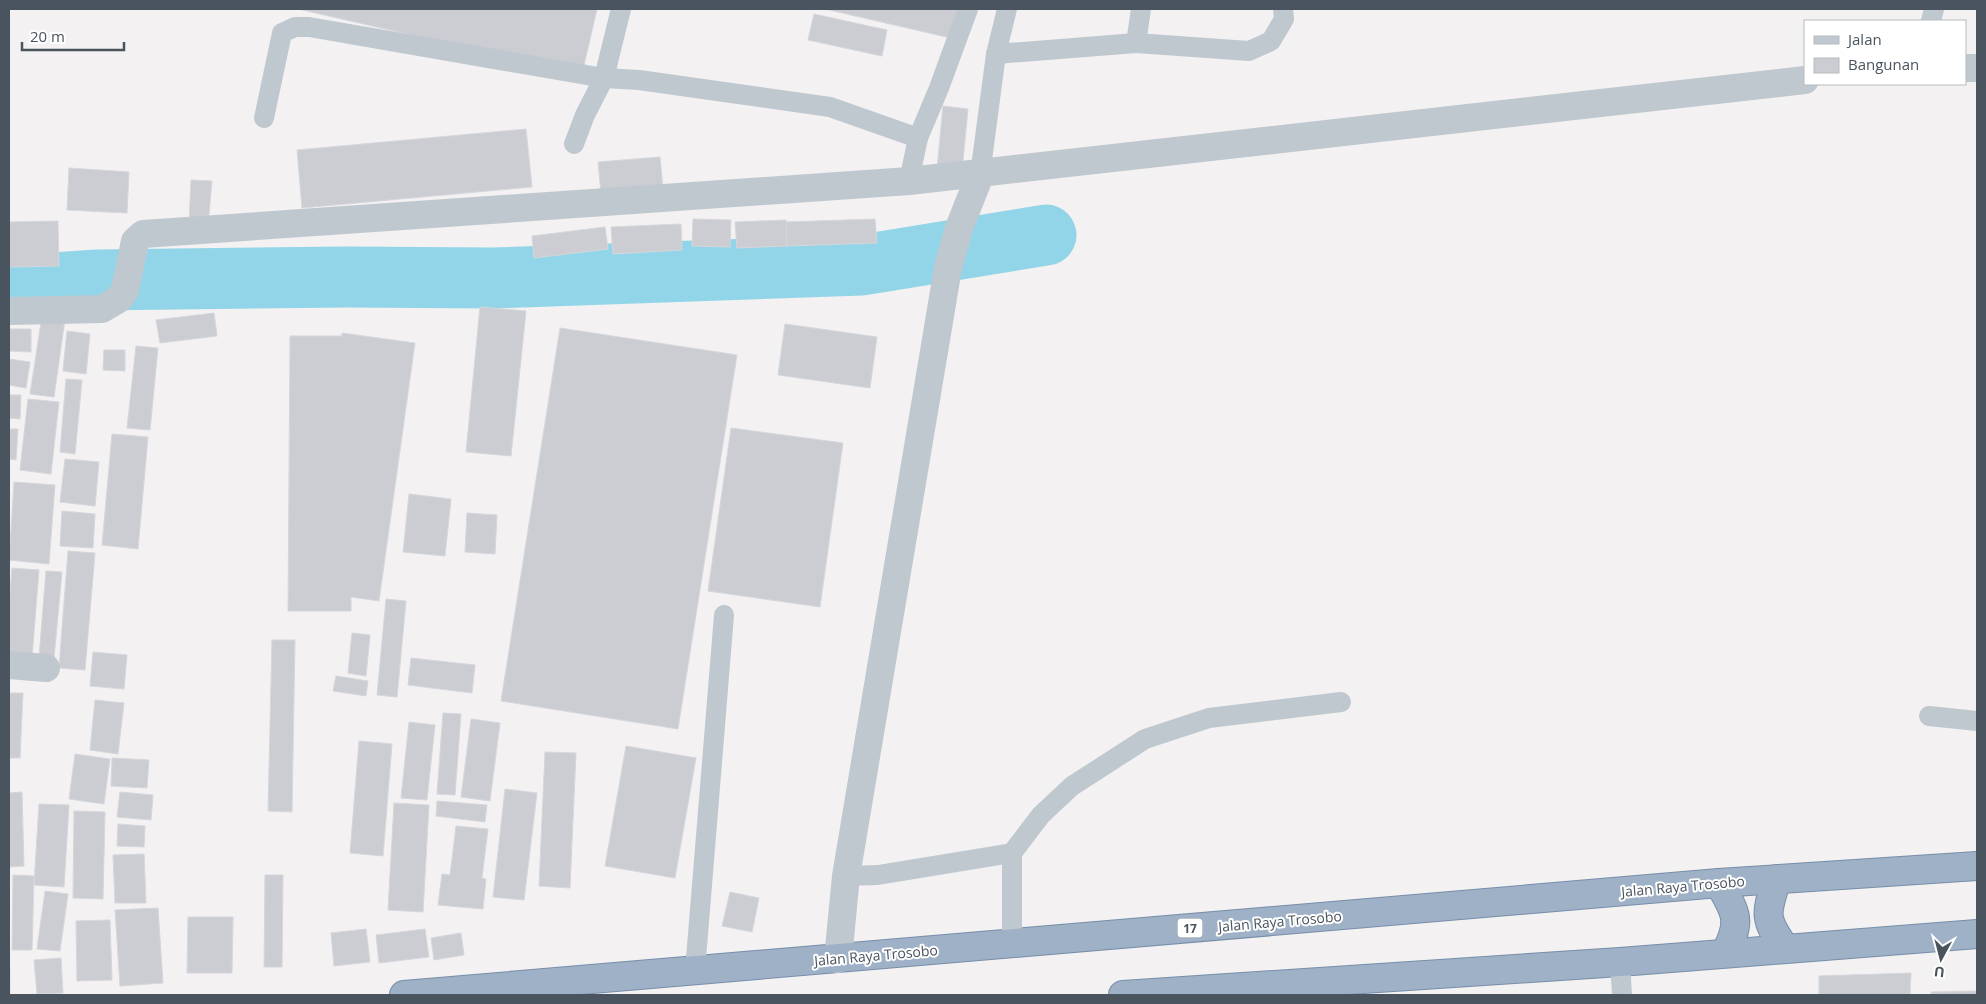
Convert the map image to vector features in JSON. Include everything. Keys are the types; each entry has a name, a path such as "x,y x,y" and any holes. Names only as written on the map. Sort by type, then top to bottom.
{"highway":[{"name":"Jalan Raya Trosobo","path":"404,995 1719,883 1977,866"},
{"path":"1777,879 1768,906 1770,928 1785,948"},
{"path":"1719,883 1733,908 1736,932 1726,952"},
{"path":"1123,995 1620,962 1726,952 1977,934"}],"street":[{"path":"9,311 102,309 119,299 125,290 130,256 135,241 143,234 980,175 1804,80"},
{"path":"838,959 846,876 948,268 959,228 980,175"},
{"path":"9,665 46,668"}],"lane":[{"path":"574,144 585,115 604,78 621,9"},
{"path":"909,181 918,138 947,70 968,9"},
{"path":"980,175 996,54 1007,9"},
{"path":"1136,43 1141,9"},
{"path":"996,54 1136,43 1249,51 1271,41 1284,19 1282,9"},
{"path":"264,118 282,33 294,26 319,28 604,78 638,80 830,107 918,138"},
{"path":"695,970 724,615"},
{"path":"1012,944 1012,853 1041,815 1072,786 1145,739 1209,718 1341,702"},
{"path":"1929,716 1977,721"},
{"path":"846,876 878,875 1012,853"},
{"path":"1620,962 1622,995"}],"building":[{"path":"298,9 597,9 582,74"},
{"path":"825,9 962,9 955,39"},
{"path":"814,14 887,30 882,56 808,40"},
{"path":"943,106 968,109 962,171 937,169"},
{"path":"526,129 532,187 302,208 297,150"},
{"path":"660,157 663,189 601,193 598,162"},
{"path":"69,168 129,172 127,213 67,210"},
{"path":"191,180 212,181 208,225 189,224"},
{"path":"693,219 731,220 730,247 692,246"},
{"path":"875,219 877,243 787,246 786,222"},
{"path":"786,220 787,246 737,248 735,222"},
{"path":"58,221 59,266 9,267 9,222"},
{"path":"681,224 682,250 613,254 611,227"},
{"path":"605,227 608,249 534,258 532,236"},
{"path":"480,307 526,311 511,456 466,452"},
{"path":"214,313 217,336 160,343 156,320"},
{"path":"42,316 65,319 54,397 30,394"},
{"path":"785,324 877,337 870,388 778,375"},
{"path":"560,328 737,355 678,729 501,701"},
{"path":"9,329 31,329 31,352 9,351"},
{"path":"67,331 90,334 86,374 63,371"},
{"path":"342,333 415,343 379,601 351,597 351,611 288,611 290,336 342,336"},
{"path":"136,346 158,348 150,430 127,428"},
{"path":"104,350 125,350 125,371 103,370"},
{"path":"9,359 30,362 26,388 9,385"},
{"path":"66,379 82,380 75,454 60,452"},
{"path":"9,395 21,395 20,419 9,418"},
{"path":"28,399 59,402 51,474 20,470"},
{"path":"731,428 843,443 820,607 708,591"},
{"path":"9,429 18,429 16,460 9,459"},
{"path":"112,434 148,437 138,549 102,545"},
{"path":"65,459 99,462 95,506 60,502"},
{"path":"14,482 55,485 49,564 9,560"},
{"path":"409,494 451,499 445,556 403,552"},
{"path":"62,511 95,514 93,548 60,546"},
{"path":"467,513 497,515 495,554 465,552"},
{"path":"68,551 95,553 85,670 59,668"},
{"path":"12,568 39,570 32,657 9,655 9,607"},
{"path":"46,571 62,572 54,658 39,657"},
{"path":"386,599 406,601 397,697 377,695"},
{"path":"352,633 370,635 366,676 348,673"},
{"path":"272,640 295,640 292,812 268,811"},
{"path":"93,652 127,655 124,689 90,686"},
{"path":"411,658 475,665 472,693 408,685"},
{"path":"336,676 368,681 366,696 333,691"},
{"path":"9,693 23,693 20,758 9,758"},
{"path":"95,700 124,703 118,754 90,750"},
{"path":"443,713 461,714 455,795 437,794"},
{"path":"471,719 500,723 490,801 461,797"},
{"path":"409,722 435,725 427,800 401,798"},
{"path":"359,741 392,744 383,856 350,853"},
{"path":"626,746 696,758 675,878 605,866"},
{"path":"545,752 576,753 570,888 539,886"},
{"path":"75,754 110,759 104,804 69,799"},
{"path":"112,758 149,760 147,788 111,786"},
{"path":"505,789 537,793 524,900 493,897"},
{"path":"22,792 24,866 9,867 9,793"},
{"path":"120,792 153,795 151,820 117,817"},
{"path":"437,801 487,805 485,822 436,816"},
{"path":"394,803 429,805 423,912 388,910"},
{"path":"39,804 69,805 64,887 34,885"},
{"path":"74,811 105,812 103,899 73,898"},
{"path":"118,824 145,826 144,847 117,846"},
{"path":"456,826 488,829 482,878 486,879 483,909 438,905 442,874 450,875"},
{"path":"144,854 146,903 115,903 113,855"},
{"path":"13,875 34,876 32,950 12,950"},
{"path":"265,875 283,875 282,967 264,967"},
{"path":"9,889 10,995 9,995"},
{"path":"45,891 68,894 60,951 37,949"},
{"path":"730,892 759,898 752,932 722,926"},
{"path":"158,908 163,983 120,986 115,910"},
{"path":"188,917 233,917 232,973 187,973"},
{"path":"110,920 112,980 77,981 76,921"},
{"path":"366,929 370,962 334,966 331,933"},
{"path":"425,929 429,957 379,963 376,935"},
{"path":"461,933 464,955 434,960 431,938"},
{"path":"61,958 63,993 37,994 34,960"},
{"path":"1911,973 1910,995 1819,995 1819,976"},
{"path":"1977,991 1977,995 1931,995 1931,992"}],"waterway":[{"path":"9,286 98,280 347,277 493,278 862,265 1046,235"}]}
